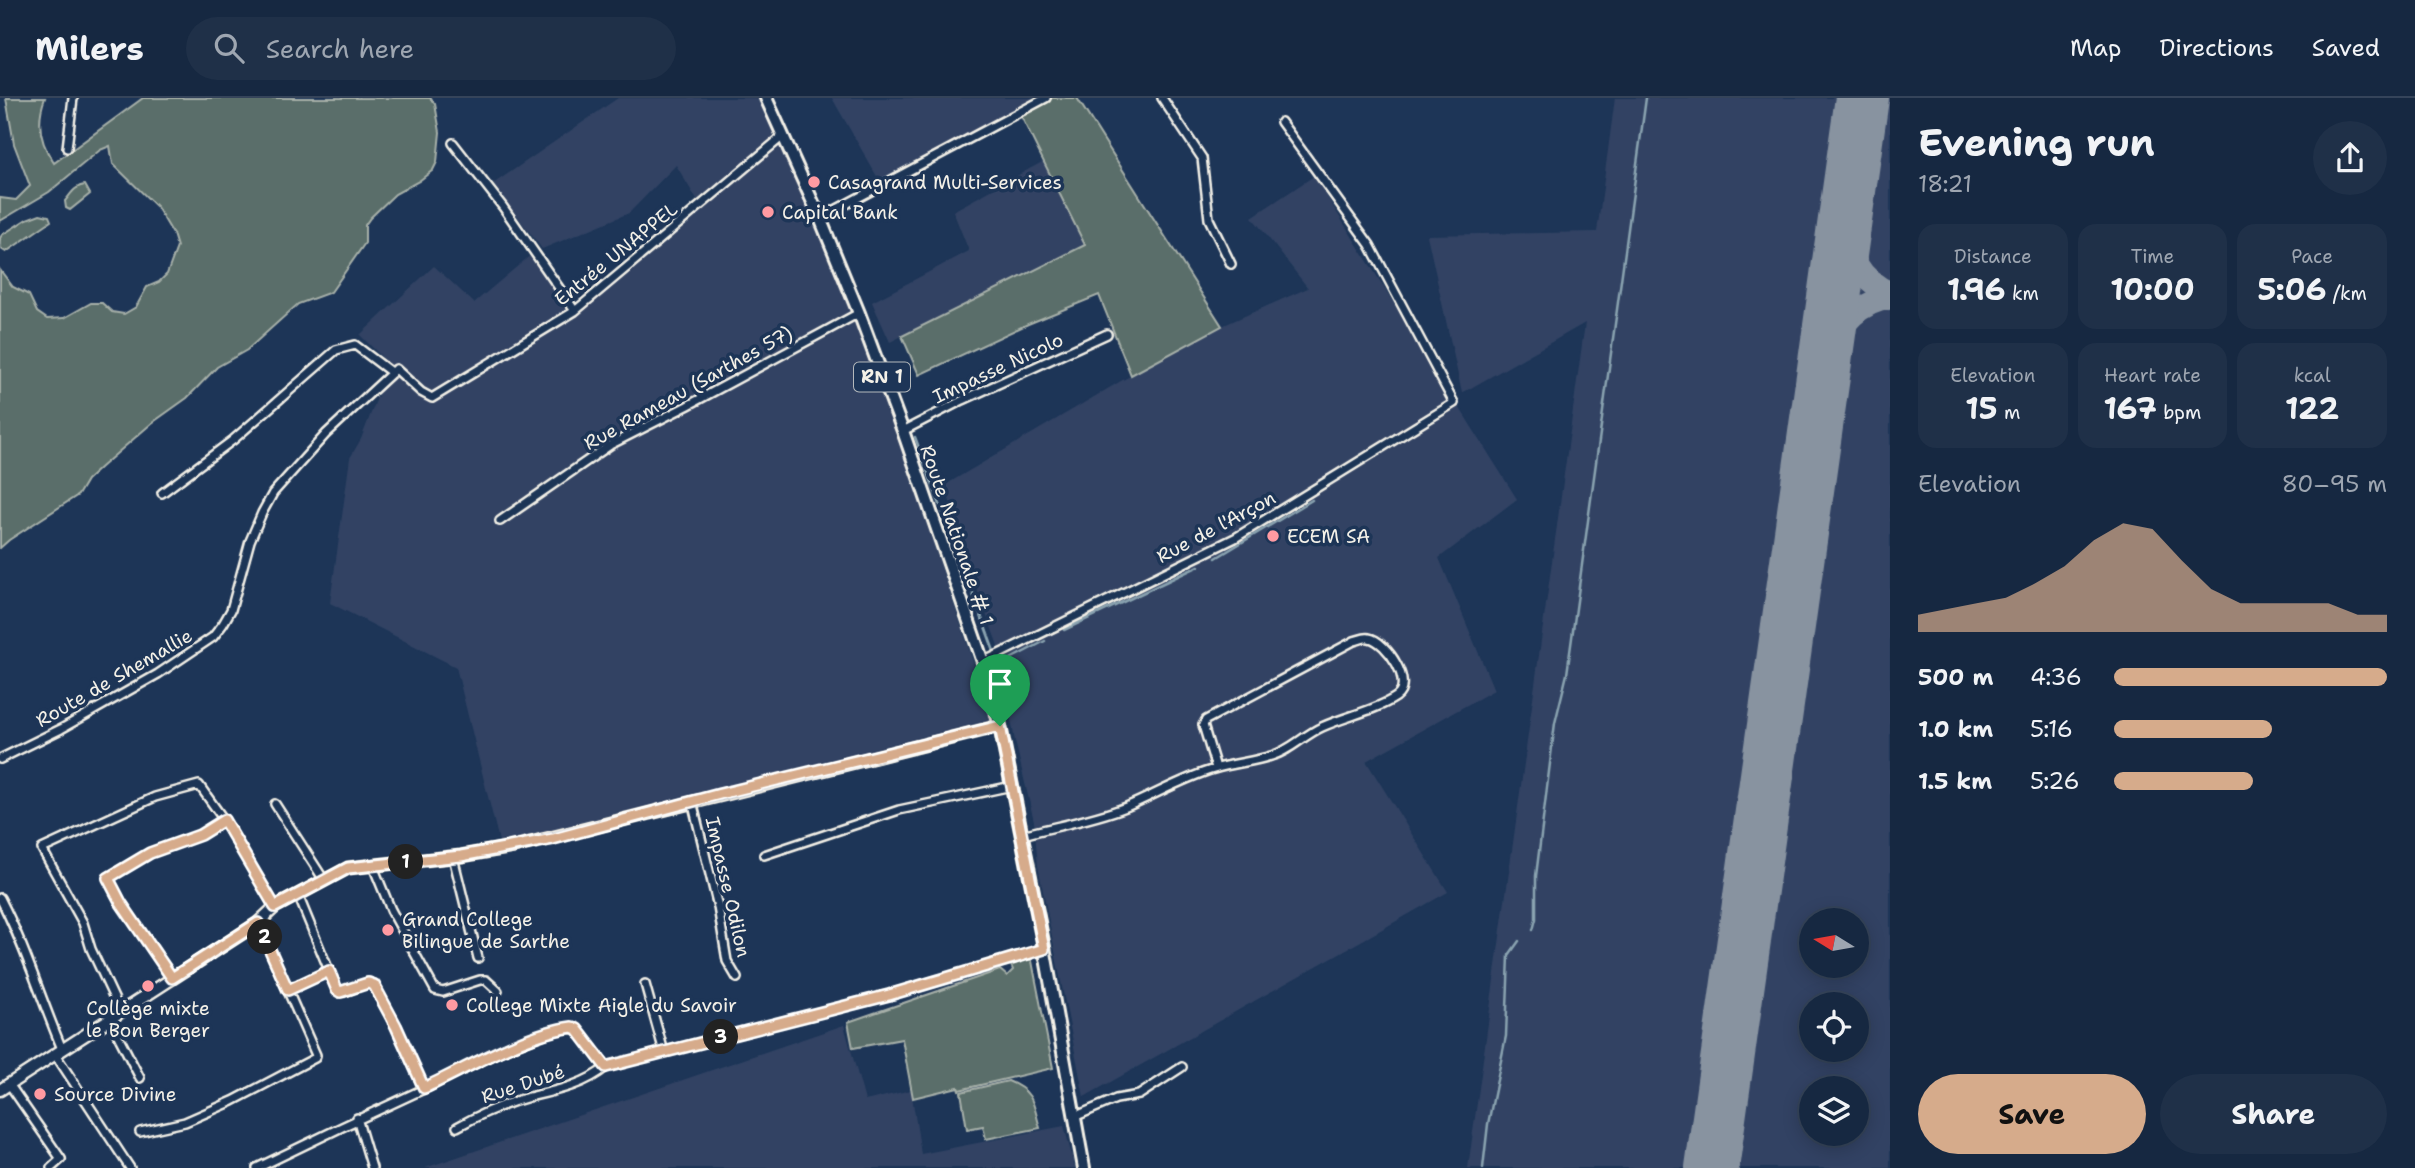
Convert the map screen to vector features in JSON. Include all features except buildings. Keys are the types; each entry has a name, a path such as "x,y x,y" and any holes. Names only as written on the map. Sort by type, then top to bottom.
{"main road":[{"name":"Route Nationale # 1","path":"766,98 859,313 983,662 1000,726 1022,835 1084,1168"}],"street":[{"path":"67,148 72,98"},
{"path":"820,218 1046,98"},
{"path":"1162,98 1202,158 1209,219 1231,264"},
{"name":"Rue de l'Arçon","path":"983,662 1235,538 1454,403 1370,245 1281,122"},
{"name":"Entrée UNAPPEL","path":"162,493 233,440 337,349 355,345 432,398 575,311 783,136"},
{"path":"453,143 503,207 575,311"},
{"name":"Rue Rameau (Sarthes 57)","path":"500,521 610,445 687,407 859,313"},
{"name":"Impasse Nicolo","path":"903,431 963,400 1107,334"},
{"name":"Route de Shemallie","path":"0,759 61,729 147,680 213,637 231,610 250,541 273,493 326,434 394,371"},
{"path":"1022,835 1122,808 1216,768 1273,756 1320,728 1401,694 1402,676 1395,661 1376,640 1364,638 1354,641 1206,720 1203,733 1216,768"},
{"path":"51,1168 61,1159 5,1087 258,923 275,907 348,868 453,857 553,839 692,801 1000,726"},
{"path":"120,1011 91,949 83,922 42,849 155,797 199,785 224,820 275,907"},
{"path":"764,855 899,810 1012,786"},
{"name":"Impasse Odilon","path":"692,801 719,907 727,961 737,978"},
{"path":"275,804 324,880"},
{"path":"172,978 121,903 108,878 150,853 200,835 224,820"},
{"path":"453,857 478,958"},
{"path":"373,866 391,910 435,990 443,992 486,980 498,991"},
{"path":"299,895 337,990 344,992 368,983 374,985 424,1088"},
{"path":"0,898 14,924 58,1052 130,1168"},
{"path":"140,1132 185,1122 233,1101 316,1055 258,923"},
{"name":"Rue Dubé","path":"457,1127 484,1112 547,1094 596,1075 606,1067 889,995 1044,949"},
{"path":"288,990 329,971"},
{"path":"645,984 664,1052"},
{"path":"109,1018 140,1078"},
{"path":"257,1168 516,1045 572,1027 577,1029 606,1067"},
{"path":"1074,1117 1116,1099 1139,1095 1182,1067"},
{"path":"358,1118 372,1168"}],"shaded area":[{"path":"618,98 757,98 853,304 994,724 500,845 456,667 330,603 350,458 361,439 382,385 387,362 360,335 434,266 474,303 532,254 575,318 701,212 697,200 676,165 629,213 542,249 493,184"},
{"path":"832,98 1038,98 1042,104 879,180"},
{"path":"1615,98 1890,98 1890,1168 1468,1168 1585,323 1462,393 1427,235 1597,232"},
{"path":"1044,161 1085,245 890,342 872,302 969,251 953,211"},
{"path":"1314,176 1517,499 1439,558 1494,690 1366,761 1448,892 1084,1097 1038,866 1034,821 1015,741 997,643 973,578 945,485 1121,381 1222,326 1308,288 1252,217"},
{"path":"844,1025 865,1101 911,1090 921,1154 1064,1126 1075,1168 425,1168"}],"green space":[{"path":"6,98 45,98 41,132 45,148 54,163 143,98 430,98 435,104 440,132 437,162 433,170 395,194 370,218 365,225 365,243 331,292 298,304 247,350 217,367 187,398 152,423 101,467 87,480 78,495 0,548 0,270 13,287 29,295 37,312 47,319 64,318 91,303 102,303 112,312 124,314 136,307 147,287 159,282 167,274 177,247 173,234 157,207 113,164 110,146 100,150 49,192 0,221 0,198 16,200 30,186 14,144"},
{"path":"1052,98 1077,98 1222,326 1131,375 1099,295 1028,324 919,375 902,336 1085,245 1020,114"},
{"path":"85,185 90,194 70,210 66,208 65,201 71,193"},
{"path":"40,214 49,216 51,221 6,252 1,249 2,235"},
{"path":"1029,959 1032,961 1053,1068 913,1098 902,1039 853,1048 848,1022 1000,970 1007,976 1013,970 1011,965"},
{"path":"1008,1081 1028,1094 1040,1128 986,1139 983,1126 967,1129 961,1092"}],"waterway":[{"path":"1533,930 1536,919 1536,876 1555,723 1567,674 1646,98"},
{"path":"915,437 958,553"},
{"path":"1216,558 1312,500"},
{"path":"1064,630 1199,566"},
{"path":"964,569 995,654"},
{"path":"999,665 1045,641"},
{"path":"1483,1168 1488,1124 1506,1036 1509,955 1519,941"}],"taxiway":[{"path":"1845,223 1849,246 1857,265 1870,280 1890,293"},
{"path":"1826,356 1836,336 1850,318 1868,305 1890,298"}],"runway":[{"path":"1712,1168 1862,98"}],"place":[{"name":"Casagrand Multi-Services","path":"814,182"},
{"name":"Capital Bank","path":"768,212"},
{"name":"ECEM SA","path":"1273,536"},
{"name":"Grand College Bilingue de Sarthe","path":"388,930"},
{"name":"Collège mixte le Bon Berger","path":"148,986"},
{"name":"College Mixte Aigle du Savoir","path":"452,1005"},
{"name":"Source Divine","path":"40,1094"}],"route":[{"path":"1000,726 1044,949 889,995 606,1067 577,1029 572,1027 507,1049 424,1088 374,985 368,983 340,992 329,971 288,990 258,923 172,978 121,903 108,878 150,853 200,835 224,820 275,907 348,868 461,856 553,839 720,794 1000,726"}]}
